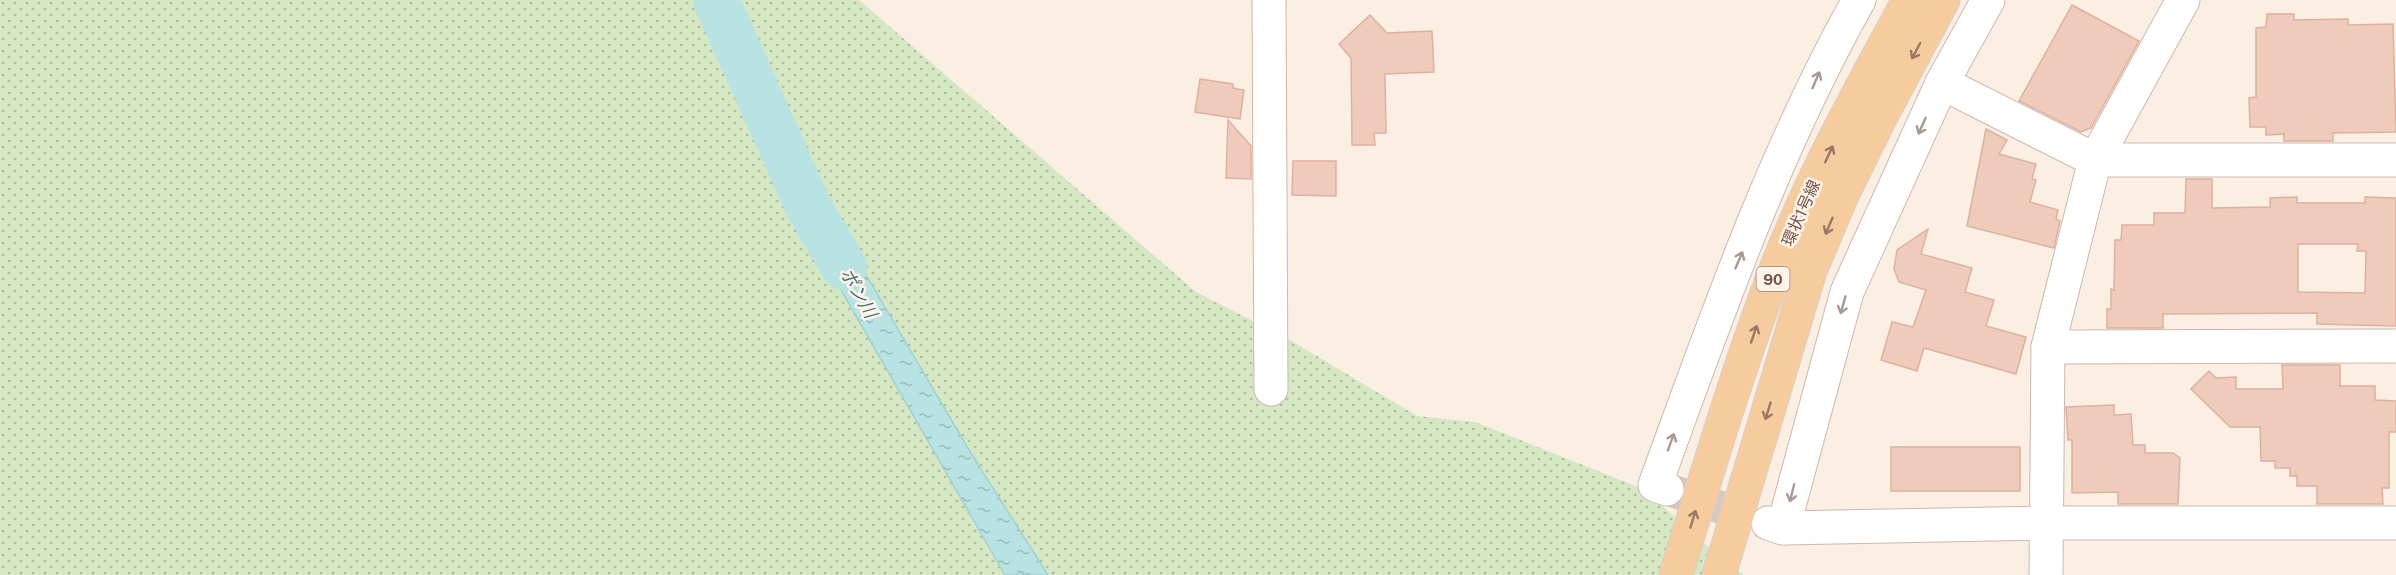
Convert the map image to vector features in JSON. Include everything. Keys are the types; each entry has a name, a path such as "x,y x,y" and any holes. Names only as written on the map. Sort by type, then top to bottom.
{"main road":[{"name":"環状1号線","path":"1676,575 1717,443 1777,268 1850,109 1909,0"},
{"name":"環状1号線","path":"1719,575 1810,271 1851,176 1943,0"}],"street":[{"path":"1269,0 1271,389"},
{"path":"1667,489 1655,485 1730,280 1822,65 1858,0"},
{"path":"1988,0 1942,82 1847,292 1776,526 2396,523"},
{"path":"2046,575 2048,347 2095,160 2183,0"},
{"path":"1942,82 2095,160 2396,160"},
{"path":"2048,347 2396,346"}],"green space":[{"path":"0,0 859,0 1196,292 1290,340 1417,416 1475,422 1643,489 1744,575 0,575"}],"water":[{"path":"826,207 972,455 1048,575 1005,575 799,217"}],"building":[{"path":"2072,5 2139,41 2091,128 2081,132 2019,101"},
{"path":"2267,14 2294,14 2294,20 2348,19 2348,25 2393,24 2396,132 2333,133 2333,141 2284,141 2284,134 2266,135 2266,127 2250,127 2249,98 2256,97 2256,28 2266,27"},
{"path":"1370,15 1387,33 1432,31 1434,72 1385,74 1386,133 1374,133 1375,145 1352,145 1351,58 1339,44"},
{"path":"1200,79 1233,84 1233,88 1244,90 1240,119 1195,112"},
{"path":"1228,120 1251,146 1251,179 1226,178"},
{"path":"1986,129 2007,140 1999,154 2036,164 2032,179 2036,180 2030,202 2058,210 2056,219 2060,221 2054,248 1967,226"},
{"path":"1293,161 1336,161 1336,196 1292,195"},
{"path":"2186,179 2212,179 2212,208 2270,207 2270,198 2297,197 2297,203 2365,203 2365,197 2396,198 2396,326 2317,324 2317,313 2163,314 2163,328 2107,328 2107,309 2111,309 2111,289 2114,290 2115,240 2121,240 2122,225 2154,225 2154,213 2185,213","holes":["2298,244 2358,244 2357,251 2366,251 2365,293 2298,292"]},
{"path":"1928,229 1921,254 1972,268 1965,292 1994,300 1986,326 2026,337 2016,374 1924,348 1917,371 1881,360 1892,322 1913,327 1926,290 1899,282 1894,269 1897,250"},
{"path":"2282,365 2340,365 2340,386 2375,386 2375,400 2396,401 2396,432 2389,432 2389,488 2382,488 2383,504 2317,504 2317,486 2297,486 2297,476 2290,476 2290,468 2275,468 2275,461 2261,461 2260,427 2230,427 2191,389 2209,371 2216,378 2236,377 2236,389 2283,389"},
{"path":"2114,405 2114,415 2131,414 2133,445 2145,445 2145,453 2173,453 2180,458 2178,504 2118,504 2118,492 2072,493 2072,440 2068,440 2066,407"},
{"path":"1891,447 2020,447 2020,491 1891,491"}],"waterway":[{"name":"ポン川","path":"716,0 808,206 844,267"}],"tunnel":[{"path":"1667,489 1764,522"}]}
